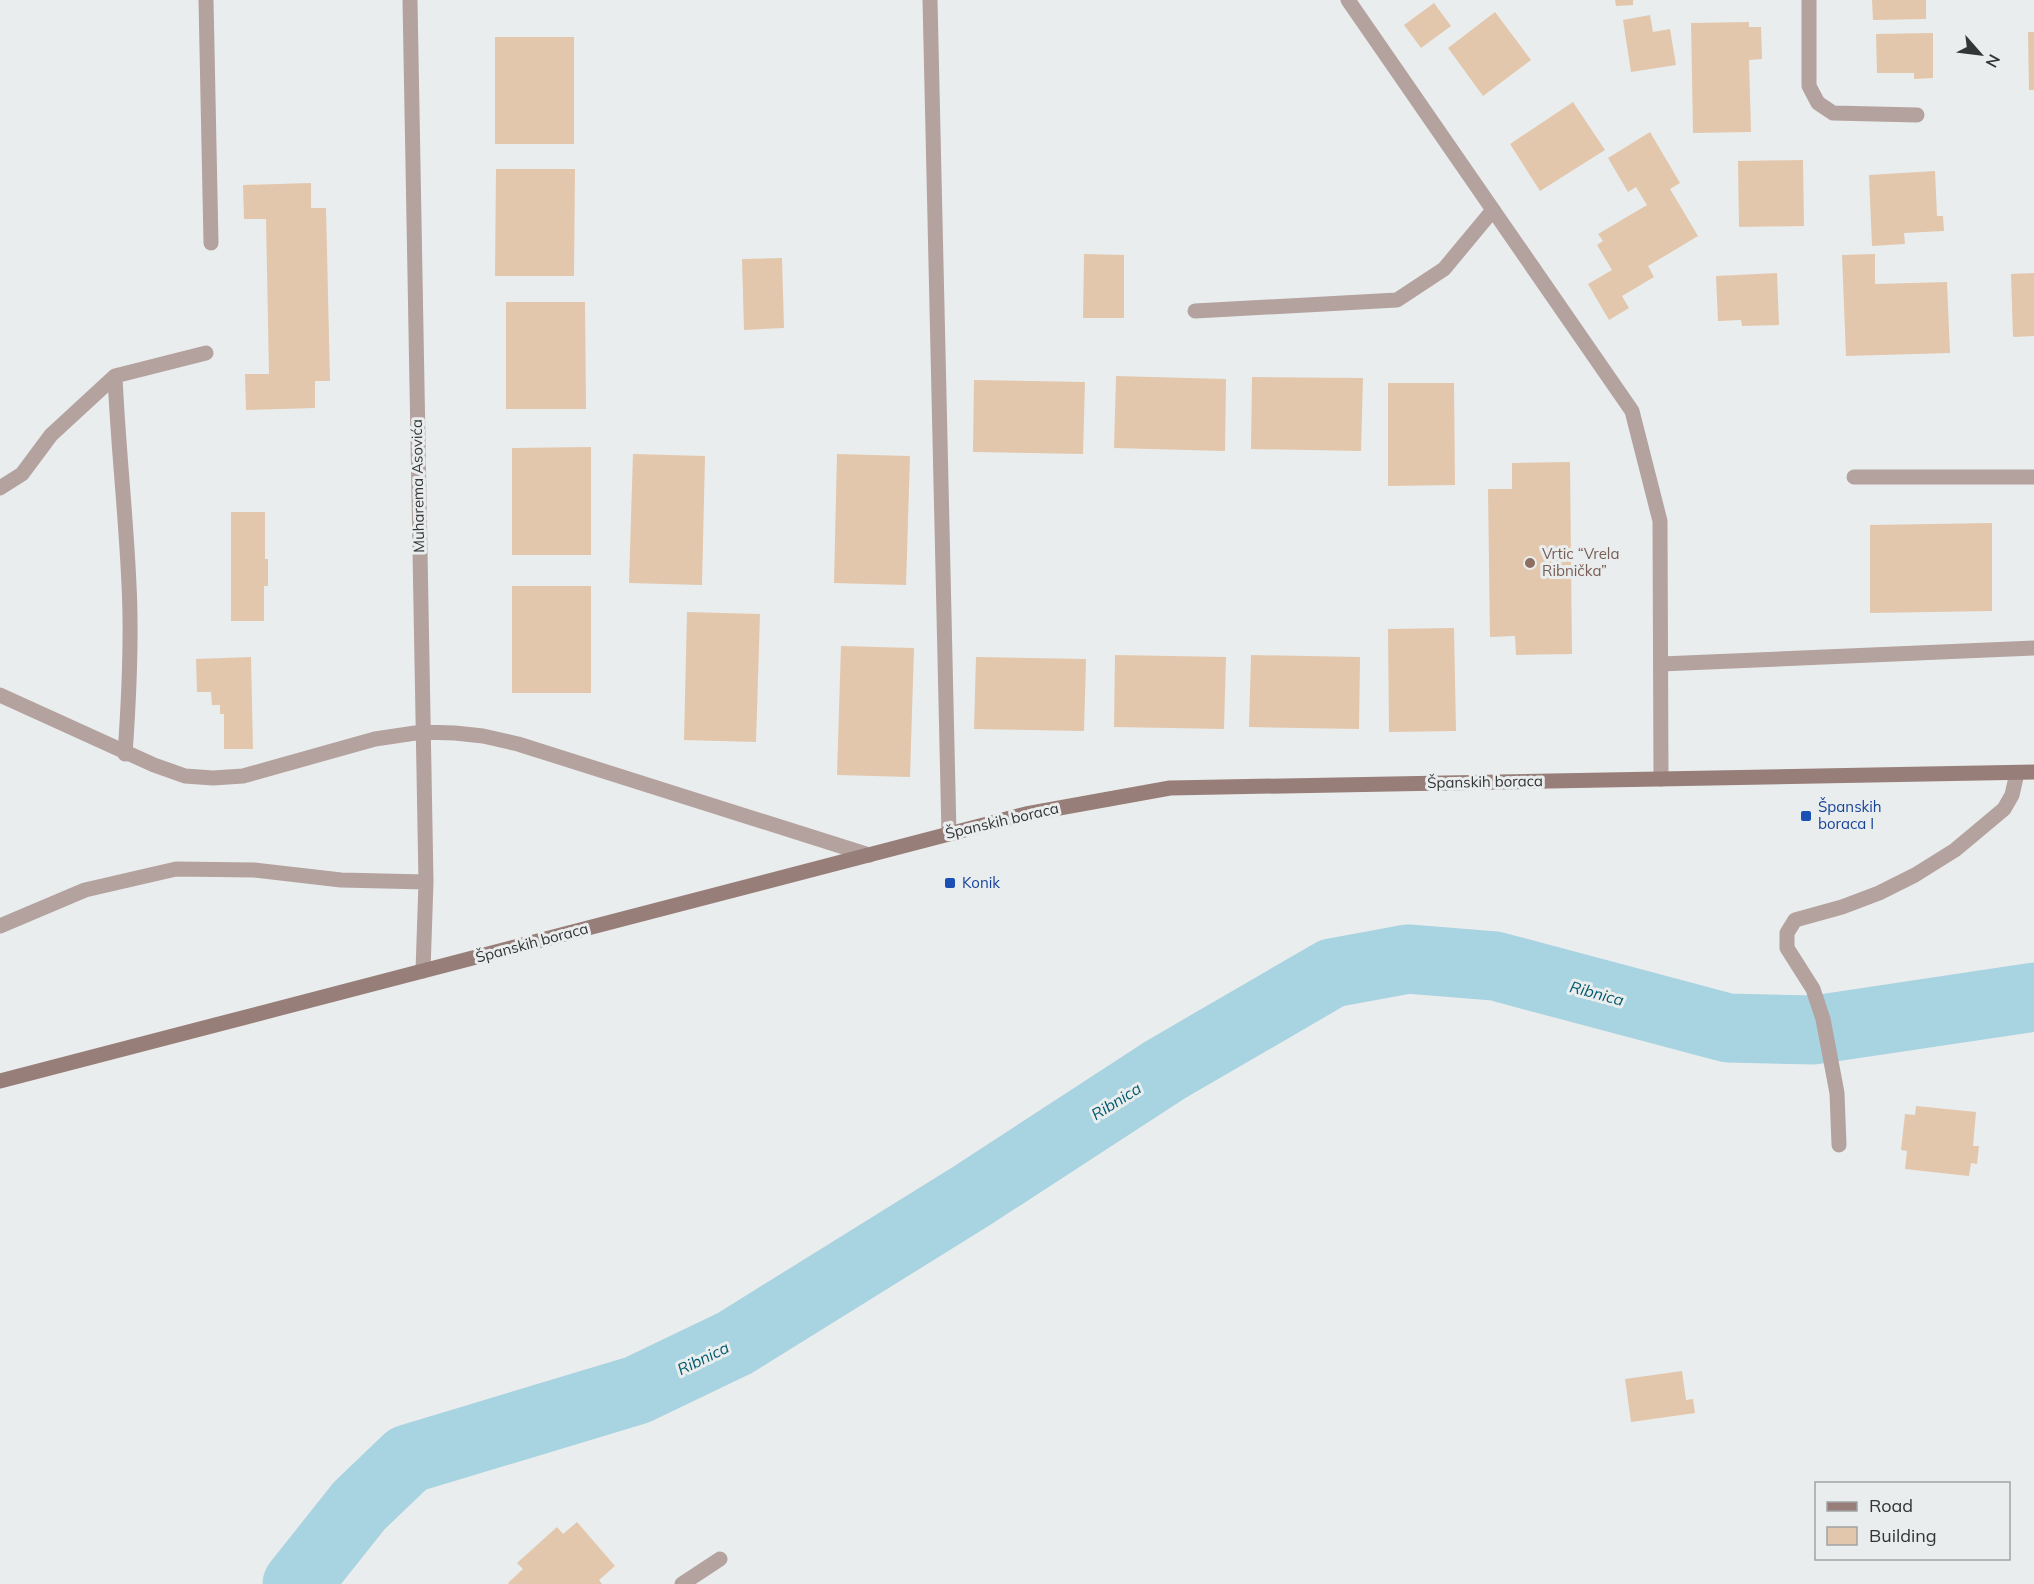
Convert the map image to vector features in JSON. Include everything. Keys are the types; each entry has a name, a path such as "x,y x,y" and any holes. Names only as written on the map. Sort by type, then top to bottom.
{"main road":[{"name":"Španskih boraca","path":"0,1081 1026,814 1170,788 2034,772"}],"street":[{"path":"206,0 211,243"},
{"name":"Muharema Asovića","path":"410,0 426,882 423,971"},
{"path":"930,0 950,834"},
{"path":"1348,0 1632,411 1660,521 1662,779"},
{"path":"1809,0 1809,86 1818,103 1833,113 1917,115"},
{"path":"1195,311 1398,300 1444,269 1493,210"},
{"path":"0,488 22,474 51,435 115,376 206,353"},
{"path":"115,376 129,585 131,672 125,754"},
{"path":"1854,477 2034,477"},
{"path":"1661,664 2034,648"},
{"path":"0,695 125,754 185,776 213,778 243,776 375,739 422,732 483,736 518,744 869,855"},
{"path":"1839,1145 1837,1093 1819,1004 1803,971 1787,948 1785,940 1790,926 1795,920 1842,907 1879,892 1915,875 1955,849 2004,809 2012,795 2017,772"},
{"path":"0,926 85,890 176,868 254,870 341,880 426,882"},
{"path":"682,1584 720,1559"}],"building":[{"path":"1615,0 1633,0 1633,5 1616,6"},
{"path":"1872,0 1926,0 1926,19 1873,20"},
{"path":"1434,3 1451,26 1421,48 1404,25"},
{"path":"1495,12 1531,60 1483,96 1448,48"},
{"path":"1650,15 1653,32 1670,29 1676,65 1631,72 1623,20"},
{"path":"1749,22 1749,27 1761,27 1762,59 1749,60 1751,132 1693,133 1691,23"},
{"path":"2028,32 2034,32 2034,90 2029,90"},
{"path":"1933,33 1933,78 1914,79 1914,73 1877,73 1876,34"},
{"path":"495,37 574,37 574,144 495,144"},
{"path":"1573,102 1605,150 1540,191 1510,144"},
{"path":"1650,132 1680,183 1670,189 1698,236 1648,266 1654,277 1622,296 1629,308 1609,320 1588,284 1612,270 1597,245 1603,241 1598,234 1647,205 1636,187 1628,192 1608,158"},
{"path":"1803,160 1804,226 1739,227 1738,161"},
{"path":"496,169 575,169 574,276 495,276"},
{"path":"1935,171 1937,216 1943,216 1944,231 1904,233 1905,244 1872,246 1869,175"},
{"path":"311,183 311,208 326,208 330,381 315,381 315,408 246,410 245,374 269,374 266,219 244,219 243,185"},
{"path":"1084,254 1124,255 1124,318 1083,318"},
{"path":"1875,254 1875,284 1947,282 1950,353 1846,356 1842,255"},
{"path":"782,258 784,328 744,330 742,259"},
{"path":"1777,273 1779,325 1742,326 1741,320 1718,321 1716,276"},
{"path":"2034,273 2034,336 2013,337 2011,274"},
{"path":"506,302 585,302 586,409 506,409"},
{"path":"1116,376 1226,379 1225,451 1114,448"},
{"path":"1252,377 1363,378 1361,451 1251,449"},
{"path":"974,380 1085,382 1083,454 973,452"},
{"path":"1388,383 1454,383 1455,485 1388,486"},
{"path":"591,447 591,555 512,555 512,448"},
{"path":"633,454 705,456 702,585 629,583"},
{"path":"837,454 910,456 906,585 834,583"},
{"name":"Vrtic “Vrela Ribnička”","path":"1570,462 1572,654 1516,655 1515,636 1490,637 1488,489 1512,489 1512,463"},
{"path":"231,512 265,512 265,559 268,559 268,586 264,586 264,621 231,621"},
{"path":"1992,523 1992,611 1870,613 1870,525"},
{"path":"512,586 591,586 591,693 512,693"},
{"path":"687,612 760,614 756,742 684,740"},
{"path":"1454,628 1456,731 1389,732 1388,629"},
{"path":"841,646 914,648 910,777 837,775"},
{"path":"1115,655 1226,657 1224,729 1114,727"},
{"path":"1251,655 1360,657 1359,729 1249,727"},
{"path":"251,657 253,749 224,749 224,714 220,714 220,705 212,705 211,692 197,692 196,659"},
{"path":"976,657 1086,659 1084,731 974,729"},
{"path":"1916,1106 1976,1112 1973,1146 1979,1146 1977,1164 1971,1163 1969,1176 1905,1169 1907,1151 1901,1150 1905,1114 1915,1115"},
{"path":"1682,1371 1686,1400 1693,1399 1695,1413 1631,1422 1625,1379"},
{"path":"577,1522 615,1566 599,1580 602,1584 508,1583 523,1569 517,1563 557,1527 563,1534"}],"waterway":[{"name":"Ribnica","path":"297,1584 359,1506 408,1459 637,1390 735,1343 973,1195 1165,1070 1332,973 1408,959 1495,966 1728,1028 1814,1030 2034,997"}],"place":[{"name":"Vrtic “Vrela Ribnička”","path":"1530,563"},
{"name":"Španskih boraca I","path":"1806,816"},
{"name":"Konik","path":"950,883"}]}
